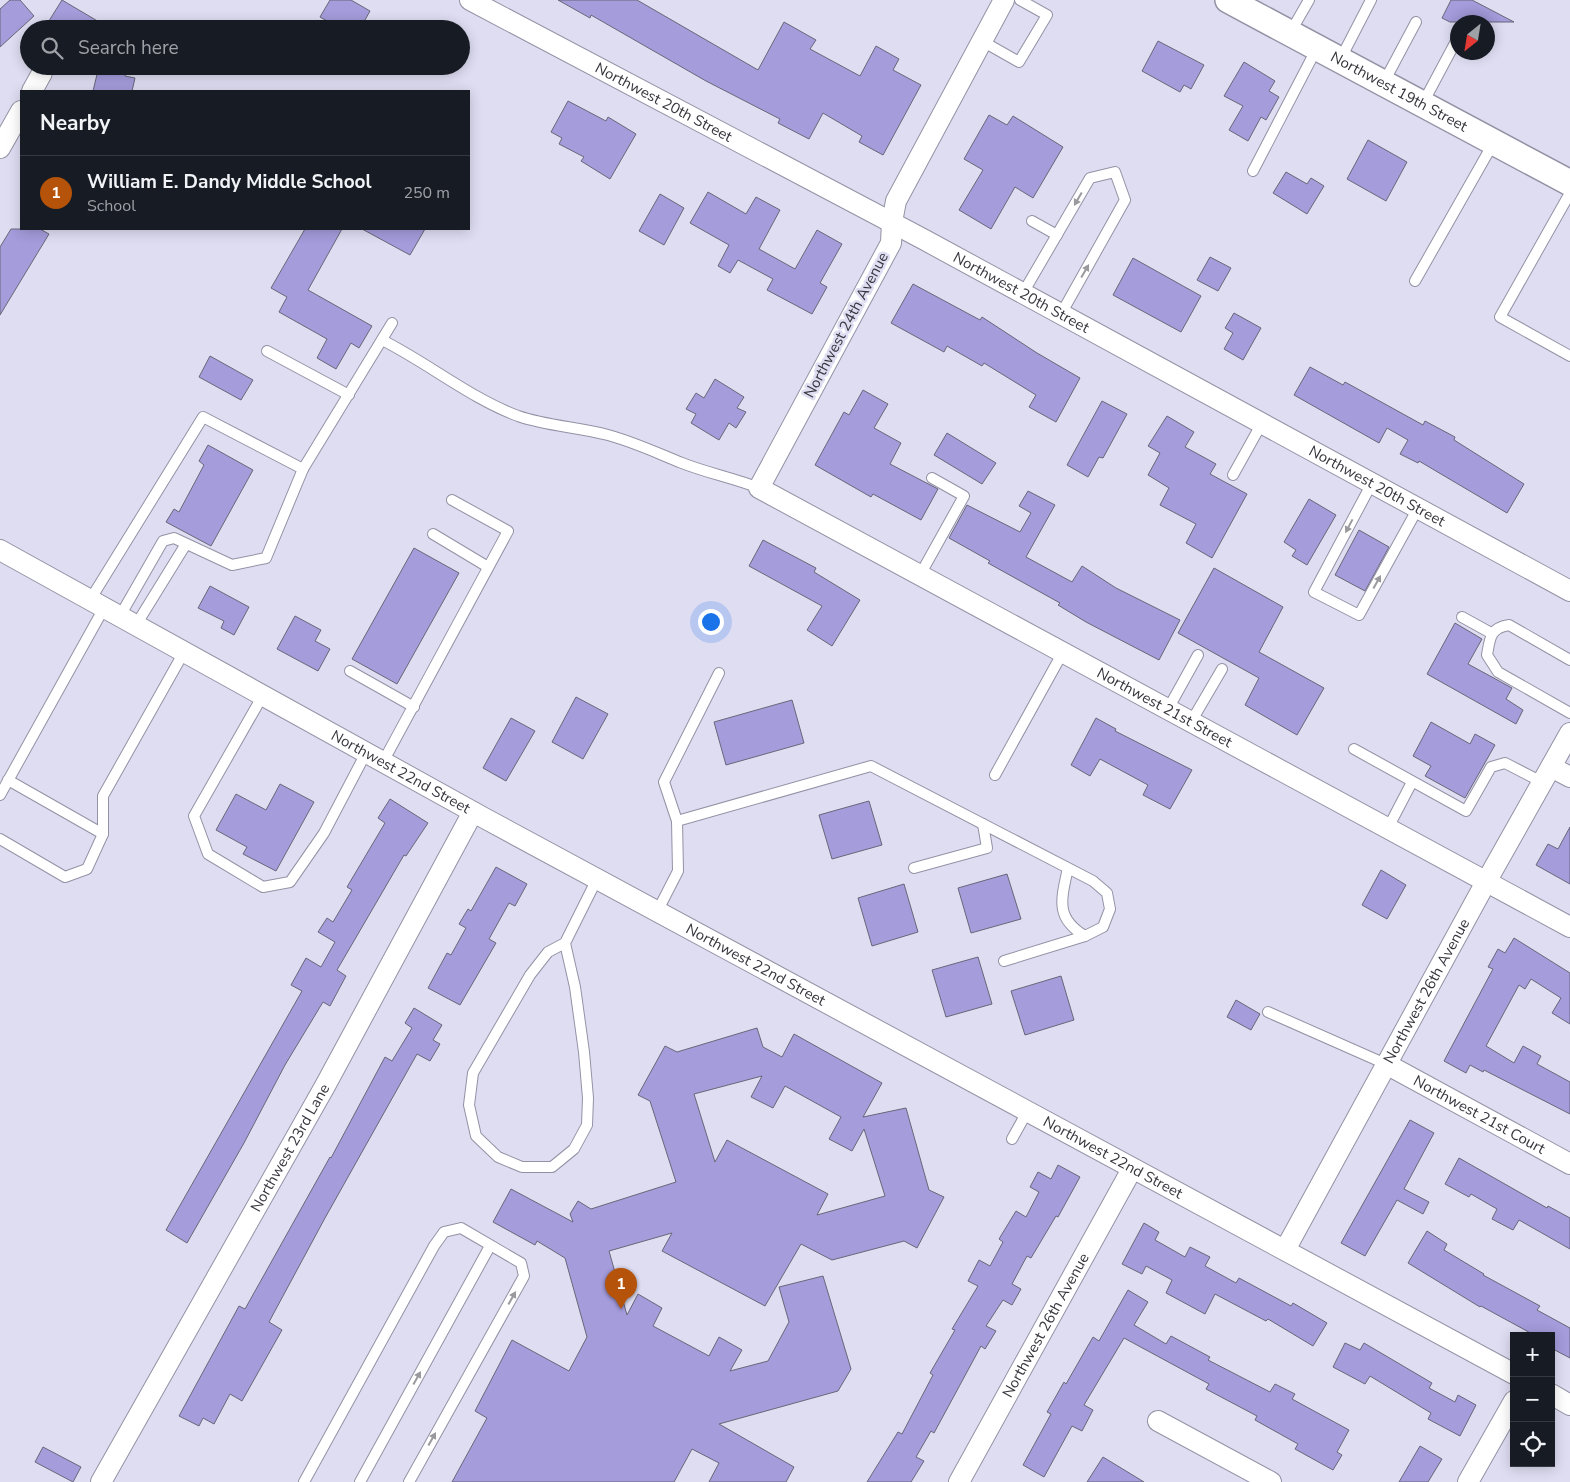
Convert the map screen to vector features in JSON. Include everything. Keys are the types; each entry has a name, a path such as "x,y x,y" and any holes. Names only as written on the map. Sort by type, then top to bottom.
{"street":[{"name":"Northwest 20th Street","path":"470,0 892,222 1570,591"},
{"name":"Northwest 24th Avenue","path":"759,488 891,243 896,201 1004,0"},
{"name":"Northwest 19th Street","path":"1228,0 1570,184"},
{"path":"33,90 41,75"},
{"path":"0,148 20,113"},
{"name":"Northwest 21st Street","path":"759,488 1570,926"},
{"name":"Northwest 22nd Street","path":"0,550 473,812 1510,1372"},
{"name":"Northwest 26th Avenue","path":"1285,1250 1388,1065 1486,882 1570,733"},
{"path":"1546,774 1570,777"},
{"name":"Northwest 23rd Lane","path":"101,1482 325,1086 473,812"},
{"name":"Northwest 21st Court","path":"1388,1065 1570,1164"},
{"name":"Northwest 26th Avenue","path":"960,1482 1132,1169"},
{"path":"1555,1396 1570,1404"},
{"path":"1468,1482 1510,1408"},
{"path":"1158,1421 1271,1482"}],"lane":[{"path":"982,41 1019,62 1047,15 1020,0"},
{"path":"1290,33 1309,0"},
{"path":"1340,60 1371,0"},
{"path":"1384,83 1416,22"},
{"path":"1253,170 1317,48"},
{"path":"1422,104 1450,52"},
{"path":"1415,280 1494,142"},
{"path":"1024,294 1090,178 1115,172 1125,200 1061,314"},
{"path":"1570,193 1500,317 1570,356"},
{"path":"1032,221 1057,235"},
{"path":"0,795 113,612 162,541 174,538 232,565 266,558 303,469 392,323"},
{"path":"382,340 424,362 491,405 542,423 584,428 632,441 682,463 759,488"},
{"path":"267,350 348,395"},
{"path":"113,612 203,417 303,469"},
{"path":"1233,475 1262,423"},
{"path":"920,575 964,496 932,478"},
{"path":"1372,483 1314,592 1359,615 1418,508"},
{"path":"263,696 194,816 208,854 263,887 290,882 375,758 414,707 508,531 452,500"},
{"path":"433,534 488,567"},
{"path":"113,612 186,544"},
{"path":"1462,617 1491,634"},
{"path":"1570,660 1509,625 1498,627 1491,634 1487,655 1498,672 1570,713"},
{"path":"0,839 65,877 87,869 103,834 103,796 184,652"},
{"path":"995,775 1063,652"},
{"path":"1168,709 1198,655"},
{"path":"1191,722 1222,669"},
{"path":"350,671 414,707"},
{"path":"657,912 678,871 677,821 664,782 719,673"},
{"path":"1354,750 1466,811 1490,767 1505,762 1546,774"},
{"path":"677,821 871,766 1093,881 1107,893 1110,909 1102,927 1085,936 1004,961"},
{"path":"8,780 103,834"},
{"path":"1388,828 1412,782"},
{"path":"914,868 987,848 983,824"},
{"path":"1068,868 1063,892 1062,914 1071,927 1085,936"},
{"path":"565,943 575,987 584,1052 588,1098 587,1126 574,1149 552,1167 522,1167 498,1157 476,1136 469,1105 473,1073 530,975 548,952 565,943 597,878"},
{"path":"1268,1012 1388,1065"},
{"path":"1012,1139 1027,1112"},
{"path":"304,1482 434,1246 444,1232 460,1228 520,1263 524,1276 409,1482"},
{"path":"360,1482 490,1246"}],"building":[{"path":"10,0 20,0 34,16 30,20 20,20 20,29 0,47 0,9"},
{"path":"62,0 96,20 50,20"},
{"path":"330,0 351,0 370,11 365,20 325,20 320,17"},
{"path":"558,0 637,0 758,70 784,22 816,40 810,49 860,76 876,46 899,59 893,70 921,85 883,155 859,142 862,136 823,113 809,139 778,123 780,119 706,81 591,15 590,18"},
{"path":"1451,0 1472,0 1514,22 1495,22 1495,15 1450,15 1450,22 1442,18"},
{"path":"1158,41 1204,65 1191,89 1184,85 1180,92 1142,71"},
{"path":"1244,62 1275,81 1269,91 1279,97 1266,120 1261,117 1248,141 1229,130 1243,106 1224,96"},
{"path":"97,75 125,75 135,78 132,90 93,90"},
{"path":"568,101 606,121 608,117 636,134 610,179 581,161 584,157 559,144 562,138 551,132"},
{"path":"989,115 1007,125 1013,116 1063,147 1033,198 1015,187 991,229 959,210 983,170 964,159"},
{"path":"1368,140 1407,162 1386,201 1347,179"},
{"path":"1286,172 1307,184 1311,178 1324,186 1307,214 1273,193"},
{"path":"708,192 746,214 756,197 780,210 759,249 795,269 817,230 842,244 820,283 827,287 812,314 767,290 773,279 738,260 730,273 718,266 729,245 690,223"},
{"path":"660,194 684,208 664,245 639,231"},
{"path":"11,229 42,230 49,234 0,315 0,247"},
{"path":"304,230 341,230 308,290 372,326 359,348 351,343 336,369 317,358 327,339 279,312 287,297 271,288"},
{"path":"364,230 424,230 410,255"},
{"path":"1210,257 1231,268 1218,291 1197,280"},
{"path":"1133,258 1201,296 1181,332 1113,295"},
{"path":"913,284 980,320 982,317 1080,378 1056,422 1029,407 1036,395 984,363 982,366 947,346 944,352 891,323"},
{"path":"1234,313 1261,328 1243,360 1224,349 1233,333 1225,328"},
{"path":"210,356 253,380 241,400 199,377"},
{"path":"1310,367 1343,385 1345,382 1423,425 1425,421 1455,437 1454,440 1524,484 1507,513 1419,461 1418,463 1400,454 1408,440 1387,428 1379,443 1294,395"},
{"path":"715,379 744,397 737,408 746,412 736,428 729,423 719,440 691,423 696,414 686,409 696,393 704,398"},
{"path":"863,390 888,404 874,428 901,443 890,464 938,489 921,520 873,494 871,497 815,465 844,412 849,415"},
{"path":"1102,401 1127,414 1103,458 1099,457 1088,477 1067,465"},
{"path":"1167,416 1194,432 1185,447 1216,464 1210,474 1247,494 1212,558 1186,543 1196,524 1160,505 1169,488 1148,475 1160,453 1148,446"},
{"path":"947,433 996,463 982,484 934,455"},
{"path":"208,445 253,470 211,546 166,522 174,509 179,512 204,465 199,461"},
{"path":"1028,491 1055,505 1026,557 1072,582 1082,566 1116,588 1180,620 1159,660 1086,622 1058,605 1060,603 988,563 990,561 949,538 967,505 1020,532 1031,513 1019,506"},
{"path":"1309,499 1336,515 1307,565 1292,556 1296,550 1284,542"},
{"path":"1359,530 1389,547 1365,591 1335,575"},
{"path":"763,540 816,568 814,572 860,600 832,646 807,630 822,606 749,566"},
{"path":"414,548 459,573 397,684 352,659"},
{"path":"1214,568 1283,607 1259,652 1324,688 1297,735 1245,705 1259,678 1178,633"},
{"path":"210,586 249,607 234,635 221,628 224,621 198,608"},
{"path":"295,616 321,630 315,641 330,649 318,671 277,649"},
{"path":"1455,623 1482,639 1468,664 1512,688 1506,699 1523,710 1516,724 1427,674"},
{"path":"576,697 608,714 583,759 552,742"},
{"path":"792,700 804,743 726,765 714,722"},
{"path":"511,718 535,731 506,781 483,768"},
{"path":"1096,718 1116,729 1115,731 1192,770 1170,809 1143,795 1148,785 1100,759 1090,776 1071,765"},
{"path":"1431,722 1470,744 1475,734 1495,745 1465,798 1425,776 1431,766 1413,756"},
{"path":"280,784 314,802 276,871 243,854 247,847 216,830 236,794 266,810"},
{"path":"390,799 428,823 406,856 404,855 337,970 346,976 330,1006 323,1002 285,1065 244,1143 187,1243 166,1230 302,991 291,985 306,958 321,967 335,942 318,932 327,918 333,922 352,890 347,887 385,823 378,818"},
{"path":"869,801 882,845 832,859 819,815"},
{"path":"1570,827 1570,884 1536,865 1548,844 1558,849"},
{"path":"496,867 527,884 515,906 509,903 489,939 496,943 460,1005 428,988 447,953 451,955 466,928 459,924 468,909 471,911"},
{"path":"1381,870 1406,885 1387,919 1362,905"},
{"path":"1007,874 1021,919 971,933 958,888"},
{"path":"904,884 918,932 872,946 858,898"},
{"path":"1514,938 1570,973 1570,1024 1552,1013 1561,998 1531,979 1525,989 1519,985 1486,1046 1514,1063 1523,1046 1541,1056 1537,1064 1570,1082 1570,1114 1484,1070 1483,1072 1470,1065 1466,1073 1444,1061 1493,969 1488,967 1498,949 1505,953"},
{"path":"978,957 992,1004 946,1017 932,970"},
{"path":"1061,976 1074,1020 1025,1035 1011,991"},
{"path":"1236,1000 1260,1014 1251,1030 1227,1017"},
{"path":"414,1008 442,1025 433,1040 440,1044 430,1061 417,1054 325,1218 269,1322 282,1330 242,1401 230,1394 214,1424 203,1418 199,1426 179,1416 239,1306 245,1309 331,1158 385,1057 392,1061 412,1028 405,1023"},
{"path":"757,1028 763,1047 782,1057 794,1034 882,1083 863,1117 906,1108 929,1190 944,1197 917,1248 904,1241 832,1260 801,1244 765,1306 662,1251 672,1233 609,1251 627,1315 638,1294 662,1308 653,1326 709,1356 719,1337 742,1350 730,1371 768,1361 789,1322 779,1287 823,1276 851,1369 838,1391 719,1424 794,1467 786,1482 709,1482 719,1463 692,1449 674,1482 452,1482 487,1418 475,1411 512,1340 569,1371 587,1337 565,1258 537,1241 535,1245 493,1222 511,1189 573,1222 570,1214 578,1201 591,1209 676,1182 650,1101 638,1095 665,1046 677,1052","holes":["762,1076 751,1097 773,1108 785,1086 841,1117 829,1139 852,1151 864,1129 885,1196 817,1215 828,1194 727,1140 715,1162 694,1094"]},
{"path":"1410,1120 1434,1133 1404,1189 1429,1202 1423,1214 1397,1200 1365,1256 1341,1243"},
{"path":"1459,1158 1547,1208 1548,1206 1570,1218 1570,1249 1519,1220 1513,1230 1492,1219 1497,1209 1471,1194 1469,1197 1445,1184"},
{"path":"1058,1165 1080,1177 1058,1217 1056,1216 1031,1258 1027,1256 1012,1284 1021,1289 1012,1305 1003,1300 986,1326 996,1331 985,1349 981,1346 934,1433 931,1431 916,1457 924,1461 911,1482 867,1482 898,1432 902,1434 933,1375 930,1373 955,1330 952,1329 978,1286 968,1281 979,1260 990,1266 1003,1242 999,1239 1016,1211 1026,1217 1039,1192 1030,1187 1038,1172 1051,1179"},
{"path":"1144,1223 1159,1232 1155,1240 1185,1257 1190,1247 1210,1257 1205,1266 1236,1283 1239,1278 1291,1306 1293,1303 1327,1323 1313,1346 1268,1319 1266,1321 1215,1294 1205,1314 1166,1293 1172,1280 1146,1266 1142,1274 1122,1264"},
{"path":"1427,1231 1447,1244 1444,1250 1483,1275 1540,1306 1537,1310 1570,1328 1570,1358 1555,1350 1555,1332 1529,1332 1480,1307 1408,1263"},
{"path":"1128,1290 1148,1302 1134,1325 1166,1344 1171,1336 1210,1357 1208,1360 1270,1392 1275,1384 1295,1394 1292,1399 1349,1430 1337,1452 1342,1455 1333,1470 1295,1449 1298,1444 1255,1420 1257,1416 1206,1389 1209,1384 1124,1338 1084,1405 1093,1410 1082,1431 1072,1426 1044,1477 1023,1465 1051,1414 1047,1412 1064,1382 1066,1384 1093,1337 1099,1341"},
{"path":"1345,1343 1360,1350 1364,1343 1432,1383 1429,1388 1455,1402 1458,1395 1476,1405 1460,1436 1428,1419 1431,1413 1370,1376 1365,1384 1333,1367"},
{"path":"1420,1446 1442,1459 1428,1482 1399,1482"},
{"path":"43,1447 81,1467 73,1482 35,1462"},
{"path":"1103,1457 1144,1482 1087,1482"}],"place":[{"name":"William E. Dandy Middle School","path":"621,1309"}]}
